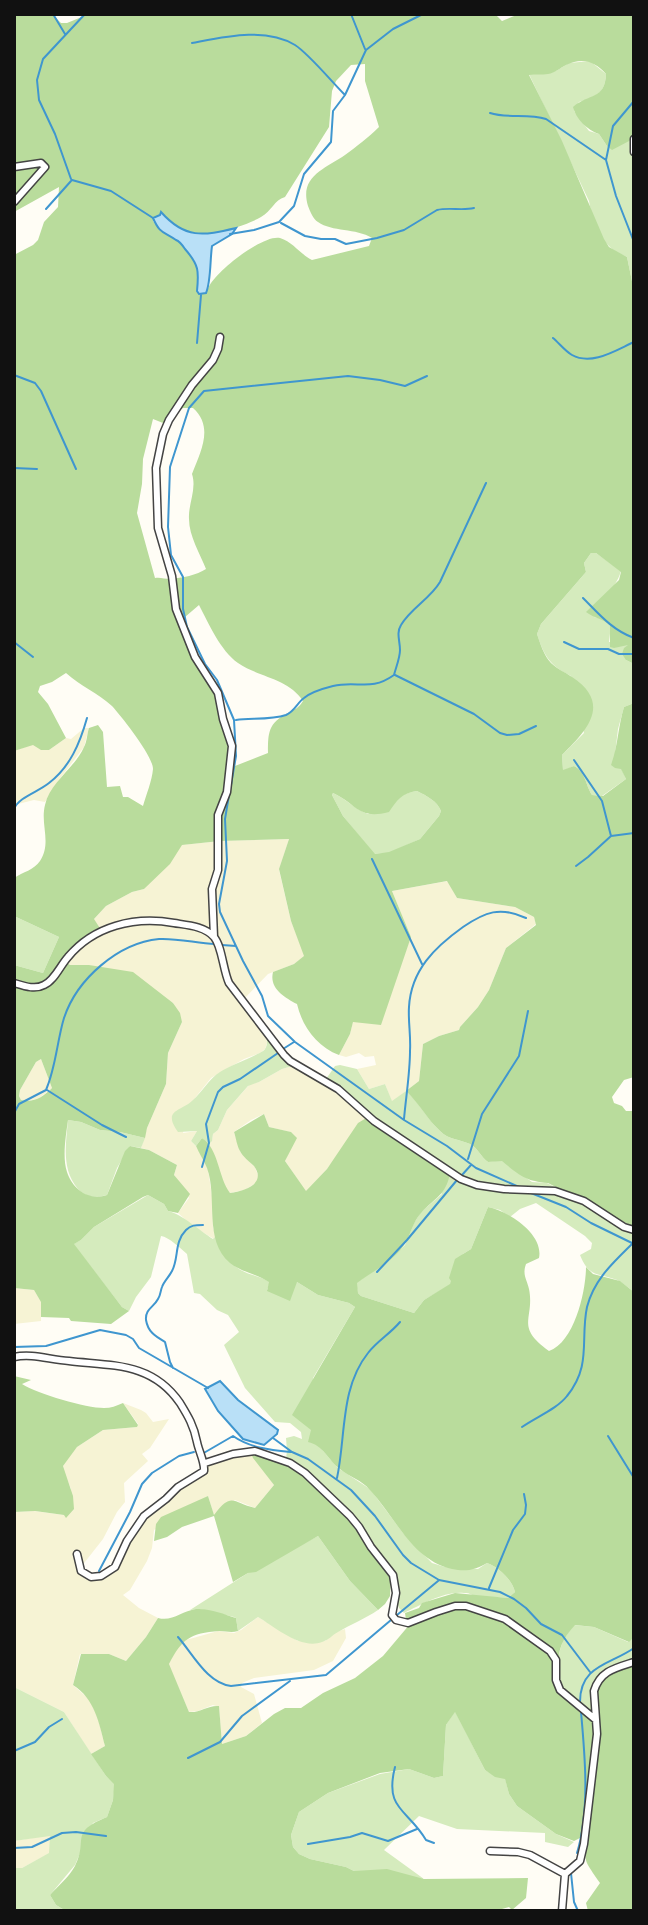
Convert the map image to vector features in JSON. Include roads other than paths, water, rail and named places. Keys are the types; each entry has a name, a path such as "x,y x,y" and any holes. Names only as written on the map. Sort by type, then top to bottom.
{"street":[{"path":"634,139 634,152"},
{"path":"14,167 41,163 45,167 14,202"},
{"path":"220,337 213,360 192,385 166,427 156,468 158,528 172,576 176,609 195,657 218,693 232,746 227,792 218,815 218,870 212,889 214,937 229,983 290,1061 338,1089 374,1121 461,1179 504,1189 555,1191 584,1201 624,1227 634,1230"},
{"path":"14,983 35,988 45,985 83,942 130,921 170,922 202,929 214,937"},
{"path":"14,1357 31,1354 70,1362 120,1365 159,1380 192,1423 205,1463 202,1474 178,1487 144,1516 111,1570 101,1576 87,1576 80,1569 77,1554"},
{"path":"205,1463 255,1451 290,1463 305,1473 350,1516 393,1575 396,1593 392,1615 396,1620 408,1623 455,1606 466,1606 505,1619 550,1651 556,1660 556,1680 563,1695 596,1720"},
{"path":"562,1911 565,1874 582,1857 597,1734 594,1691 599,1679 610,1670 634,1662"},
{"path":"490,1851 530,1855 565,1874"}],"water":[{"path":"161,212 178,227 195,233 236,228 212,246 206,293 199,294 197,291 197,268 190,255 180,242 162,232 155,223 153,218"},
{"path":"220,1381 238,1400 278,1430 277,1434 264,1445 243,1439 218,1411 205,1389"}],"waterway":[{"path":"53,14 65,34"},
{"path":"71,179 39,100 37,80 43,59 85,14"},
{"path":"351,14 365,49"},
{"path":"230,234 279,222 294,206 304,174 331,142 333,111 345,95 366,50 393,29 423,14"},
{"path":"192,43 244,35 271,36 283,40 307,55 344,94"},
{"path":"634,101 613,126 606,160 634,242"},
{"path":"490,113 546,119 606,160"},
{"path":"72,180 111,191 153,218"},
{"path":"46,209 71,181"},
{"path":"281,223 305,236 335,239 346,244 404,230 437,210 474,208"},
{"path":"197,343 201,295"},
{"path":"553,338 572,355 588,359 604,356 634,342"},
{"path":"14,375 35,383 41,391 76,469"},
{"path":"231,785 236,756 234,720 217,680 205,664 187,627 183,609 183,577 171,555 168,527 170,467 189,408 204,391 348,376 405,386 427,376"},
{"path":"14,468 37,469"},
{"path":"236,720 286,715 318,690 378,683 394,675 400,653 400,628 440,582 486,483"},
{"path":"583,598 612,626 634,638"},
{"path":"14,642 33,657"},
{"path":"564,642 579,649 608,649 619,654 634,654"},
{"path":"395,675 474,714 500,733 519,734 536,726"},
{"path":"14,809 20,801 63,770 87,718"},
{"path":"574,760 602,801 611,836"},
{"path":"229,795 225,819 227,861 220,912 262,996 268,1016 295,1042 404,1120 476,1168 519,1187"},
{"path":"576,866 611,836 634,833"},
{"path":"372,859 422,964"},
{"path":"404,1119 410,1059 409,1007 414,982 426,961 443,943 478,918 493,912 508,912 526,918"},
{"path":"14,1113 19,1104 46,1090 70,1004 101,965 129,948 159,939 215,944"},
{"path":"222,945 236,946"},
{"path":"468,1159 482,1114 519,1056 528,1011"},
{"path":"283,1049 294,1042"},
{"path":"202,1167 209,1143 206,1124 218,1092 278,1053"},
{"path":"47,1090 126,1137"},
{"path":"462,1175 471,1165"},
{"path":"377,1272 457,1180"},
{"path":"531,1193 566,1207 634,1244"},
{"path":"173,1368 165,1342 150,1331 146,1316 172,1271 182,1235 191,1226 203,1225"},
{"path":"522,1427 558,1405 575,1385 584,1352 585,1319 590,1297 606,1272 633,1243"},
{"path":"337,1478 345,1413 353,1381 368,1353 400,1322"},
{"path":"14,1347 46,1346 100,1330 126,1335 139,1348 208,1388"},
{"path":"202,1454 233,1436 254,1446 291,1452"},
{"path":"608,1436 634,1478"},
{"path":"273,1438 351,1490 411,1563 439,1580 500,1592 514,1599 541,1624 562,1635 590,1672"},
{"path":"99,1571 142,1484 152,1473 179,1456 194,1452"},
{"path":"489,1588 513,1530 525,1514 524,1494"},
{"path":"397,1615 438,1581"},
{"path":"178,1637 208,1674 231,1686 326,1675 391,1620"},
{"path":"580,1702 581,1690 591,1673 634,1648"},
{"path":"188,1758 220,1742 242,1716 290,1681"},
{"path":"577,1853 585,1801 581,1712"},
{"path":"14,1751 35,1742 62,1719"},
{"path":"395,1767 392,1781 395,1801 426,1840 434,1843"},
{"path":"308,1844 362,1833 388,1841 417,1829"},
{"path":"14,1848 32,1847 62,1833 106,1836"},
{"path":"571,1873 578,1911"}]}
